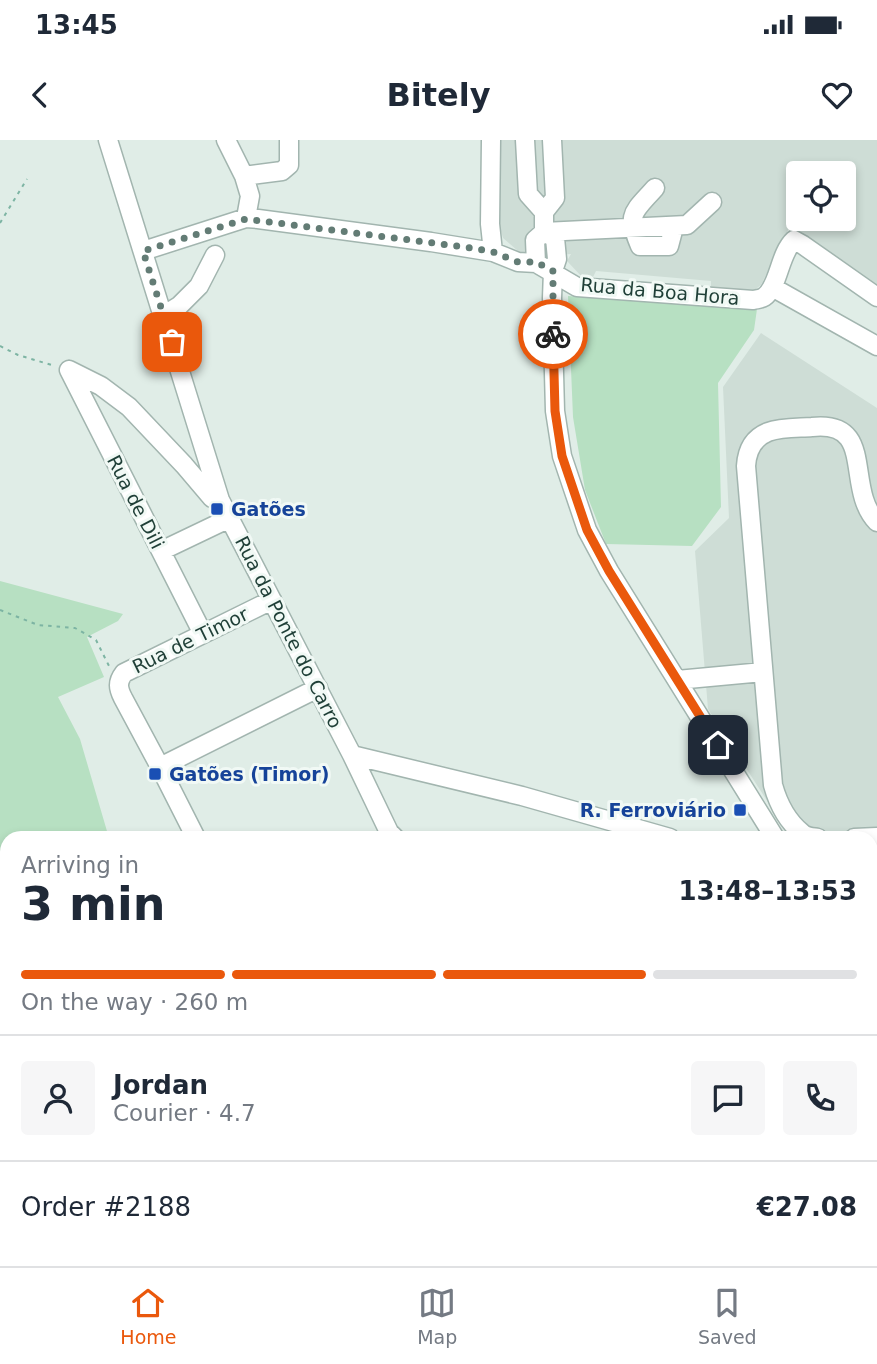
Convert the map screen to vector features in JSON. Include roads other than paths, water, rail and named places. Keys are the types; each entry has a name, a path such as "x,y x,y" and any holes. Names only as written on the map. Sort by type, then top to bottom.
{"street":[{"name":"Rua da Ponte do Carro","path":"108,140 220,500 352,755 387,831"},
{"path":"226,140 244,176 250,196 246,219"},
{"path":"244,176 282,171 289,165 289,140"},
{"path":"491,140 490,224 493,252"},
{"path":"525,140 528,194 544,212"},
{"path":"544,232 544,212 555,198 552,140"},
{"path":"654,188 634,212 632,228 640,246 669,246 674,227 687,225 712,202"},
{"name":"Rua da Boa Hora","path":"143,251 246,219 493,252 518,262 536,262 577,286 753,300 765,297 772,287"},
{"path":"536,262 535,240 544,232 632,228"},
{"path":"544,232 555,238 557,260 553,271 555,411 562,456 587,530 609,571 771,831"},
{"path":"877,297 794,240 787,247 772,287 877,346"},
{"path":"163,316 179,306 199,286 215,255"},
{"name":"Rua de Dili","path":"203,634 69,370 101,386 129,407 212,498 220,500"},
{"path":"800,831 778,802 773,785 746,466 751,445 771,430 830,425 846,429 857,440 862,455 866,501 871,516 877,522"},
{"path":"161,551 230,518"},
{"name":"Rua de Timor","path":"192,831 122,698 118,686 120,678 124,673 272,600"},
{"path":"677,680 763,672"},
{"path":"160,767 318,688"},
{"path":"352,755 522,796 645,831"}],"place":[{"name":"Gatões","path":"217,509"},
{"name":"Gatões (Timor)","path":"155,774"},
{"name":"R. Ferroviário","path":"740,810"}]}
